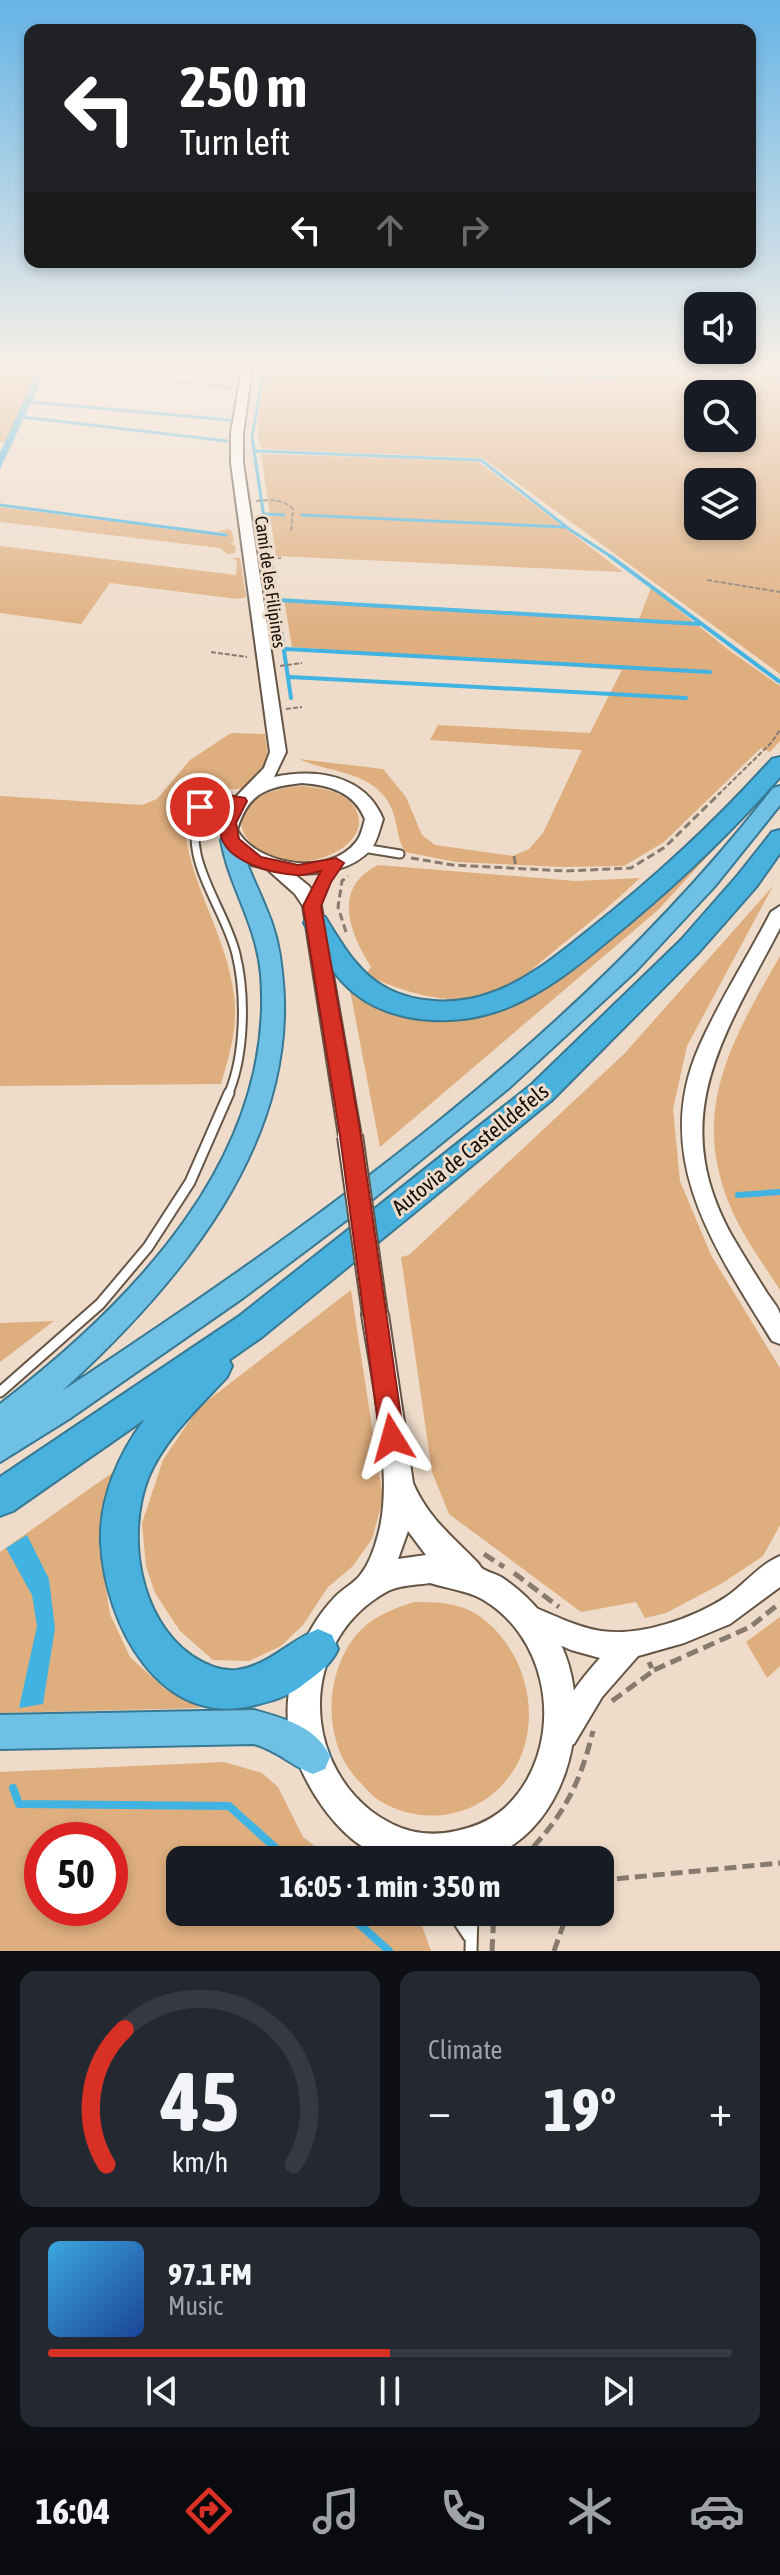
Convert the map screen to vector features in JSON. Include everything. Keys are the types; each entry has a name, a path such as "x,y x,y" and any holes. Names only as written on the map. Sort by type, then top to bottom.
{"highway":[{"path":"314,915 349,972 386,1000 438,1012 490,1006 546,978 631,909 696,853 780,764"},
{"name":"Autovia de Castelldefels","path":"0,1448 94,1388 263,1269 396,1169 509,1075 662,930 721,867 780,792"},
{"name":"Autovia de Castelldefels","path":"0,1498 250,1327 541,1093 690,946 747,881 780,837"},
{"path":"0,1422 67,1369 134,1304 197,1224 239,1150 256,1105 269,1052 273,1012 272,981 263,928 237,869 231,840"},
{"path":"250,1327 170,1412 143,1451 125,1494 120,1521 121,1570 136,1618 156,1651 173,1668 209,1689 242,1691 263,1686 295,1671 318,1649"},
{"path":"0,1732 254,1727 287,1737 313,1757"}],"main road":[{"name":"Camí de les Filipines","path":"237,460 262,656 278,752"},
{"path":"314,915 323,881 336,863 366,842 374,819 361,796 344,786 315,779 292,768 278,752 272,769 228,823 231,840 247,856 272,867 302,890 314,915 350,1136 399,1484 395,1528 371,1586"},
{"path":"247,796 285,780 315,779"},
{"path":"272,867 298,870 336,863"},
{"path":"399,1484 411,1514 448,1558 474,1563 528,1618 545,1643 560,1683 563,1700 560,1740 534,1801 488,1846"},
{"path":"396,1846 353,1819 330,1789 313,1757 304,1720 305,1690 311,1663 344,1609 371,1586 392,1575 412,1571 453,1572 474,1563"}],"street":[{"path":"780,912 708,1048 699,1071 690,1114 692,1154 703,1198 724,1242 780,1334"},
{"path":"528,1618 571,1637 613,1646 630,1645 720,1616 759,1589 780,1569"},
{"path":"560,1740 592,1687 630,1645"}],"lane":[{"path":"0,1392 100,1304 148,1247 190,1182 228,1097 243,1032 236,954 194,848 193,831 195,818 204,802 215,798 247,796"},
{"path":"366,842 400,854"},
{"path":"366,842 391,852"},
{"path":"462,1926 469,1936"},
{"path":"470,1926 471,1951"}],"path":[{"path":"258,501 281,501 293,509 291,533"},
{"path":"269,559 281,558"},
{"path":"707,580 780,592"},
{"path":"211,652 262,656"},
{"path":"283,666 302,663"},
{"path":"400,854 453,865 566,871 631,868 665,847 771,743 780,730"},
{"path":"514,856 516,868"},
{"path":"474,1563 525,1580 567,1614"},
{"path":"603,1711 643,1674 653,1671 650,1666"},
{"path":"535,1846 553,1829 574,1800 595,1723"},
{"path":"614,1879 780,1863"},
{"path":"492,1951 493,1926"},
{"path":"554,1951 563,1926"}],"shaded area":[{"path":"262,460 477,461 623,572 276,556"},
{"path":"486,460 780,460 780,674"},
{"path":"0,507 226,536 218,531 228,529 232,531 234,543 230,543 236,547 235,553 228,554 220,548 0,522"},
{"path":"0,546 236,575 237,561 232,558 240,558 246,597 238,599 110,583 81,624 0,613"},
{"path":"651,588 780,686 780,741 770,752 761,748 664,842 624,866 563,867 456,862 405,852 393,811 372,785 349,774 299,759 383,769 406,797 422,835 435,845 513,856 529,849 543,833 582,750 430,740 438,725 590,733 622,670 292,647 284,599 639,619"},
{"path":"231,733 265,734 268,760 243,788 211,789 202,793 191,809 186,830 191,862 225,955 234,995 234,1029 221,1084 0,1086 0,796 142,805 157,799 190,760"},
{"path":"302,786 327,790 350,801 358,815 356,833 344,847 315,860 288,861 265,853 248,840 241,824 246,807 265,794"},
{"path":"737,824 658,910 380,1147 350,990 379,1004 425,1018 457,1021 504,1010 532,994 603,939"},
{"path":"378,865 576,881 640,878 507,988 474,999 455,999 417,994 366,974 371,967 351,925 350,898 354,886"},
{"path":"773,886 687,1046 673,1109 680,1181 711,1255 780,1368 780,1525 763,1556 721,1584 666,1613 645,1618 636,1602 581,1612 449,1514 432,1472 401,1257 409,1255 624,1054"},
{"path":"780,956 780,1290 740,1227 724,1189 715,1153 714,1119 719,1087 729,1055"},
{"path":"351,1290 383,1499 372,1539 353,1566 328,1587 303,1625 281,1646 249,1661 213,1660 180,1631 155,1593 146,1566 142,1523 163,1460 198,1408"},
{"path":"54,1321 0,1362 0,1323"},
{"path":"119,1468 99,1546 110,1614 130,1657 165,1689 201,1708 0,1713 0,1552"},
{"path":"414,1602 459,1606 489,1624 514,1656 527,1695 527,1736 521,1756 510,1775 480,1803 441,1815 421,1815 400,1810 374,1797 346,1765 333,1728 333,1688 346,1650 357,1634 376,1618"},
{"path":"780,1617 780,1666 767,1678 746,1642"},
{"path":"224,1762 262,1773 278,1787 303,1837 315,1846 166,1846 166,1926 422,1926 431,1951 0,1951 0,1772"}],"water":[{"path":"27,1535 49,1579 55,1628 43,1704 19,1708 37,1626 32,1595 6,1548"}],"waterway":[{"path":"255,460 270,558"},
{"path":"481,460 569,529 610,556"},
{"path":"0,505 226,535"},
{"path":"265,514 284,515"},
{"path":"302,515 564,527"},
{"path":"270,556 291,698"},
{"path":"610,556 780,682"},
{"path":"278,600 700,624"},
{"path":"286,649 710,672"},
{"path":"290,677 686,698"},
{"path":"738,1195 780,1192"},
{"path":"13,1788 19,1804 229,1806 273,1846"},
{"path":"361,1926 389,1951"}],"route":[{"path":"200,807 215,798 239,801 228,823 231,840 240,851 256,861 272,867 298,870 336,863 327,873 312,906 350,1136 392,1438"}]}
